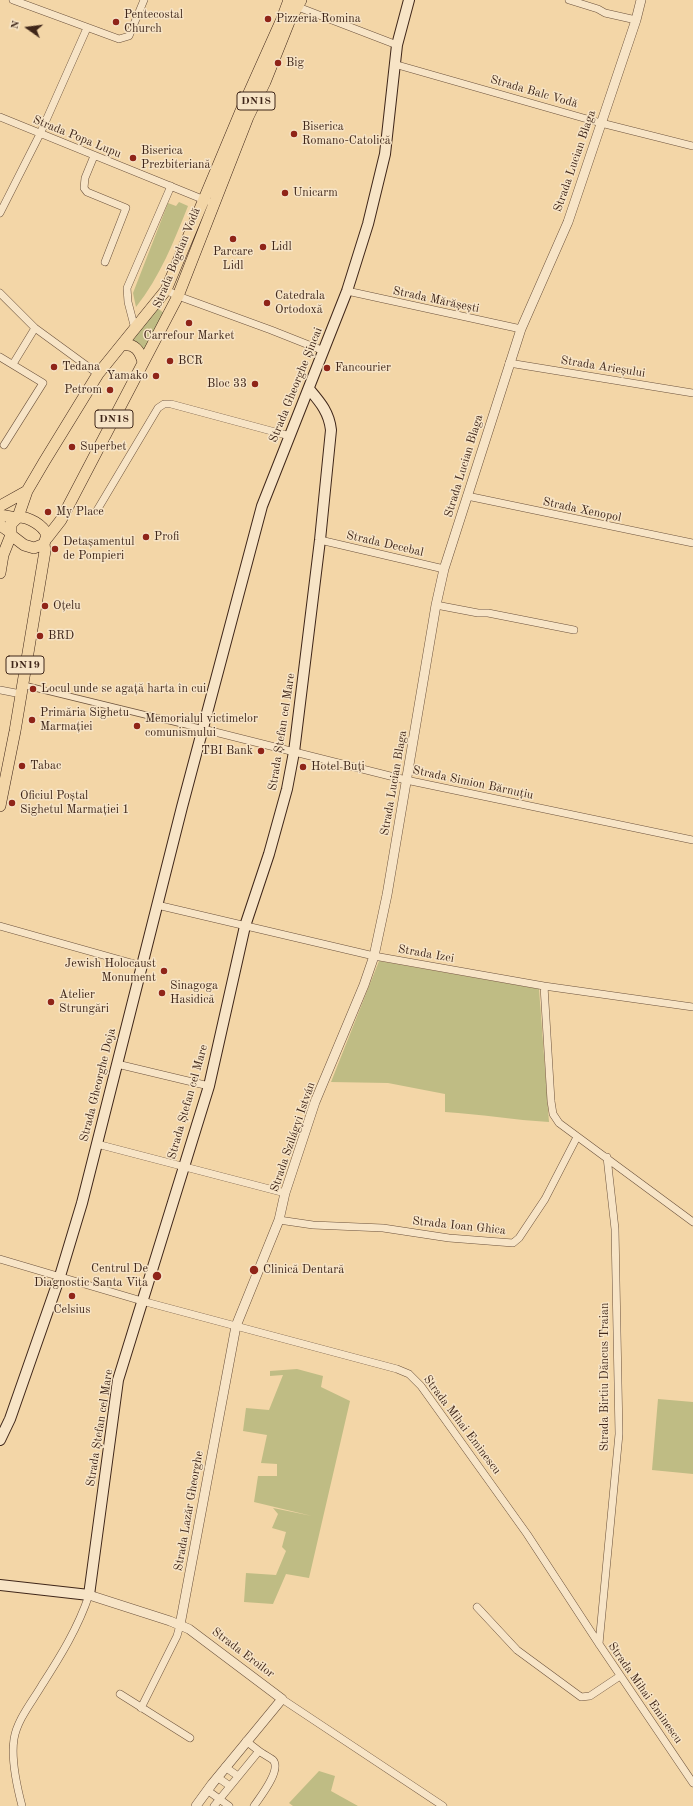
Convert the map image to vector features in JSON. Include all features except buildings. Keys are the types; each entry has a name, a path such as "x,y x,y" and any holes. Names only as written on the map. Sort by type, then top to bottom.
{"main road":[{"name":"Strada Bogdan Vodă","path":"46,541 61,520 142,362 178,296 208,201 240,113 289,0"},
{"name":"Strada Gheorghe Șincai","path":"202,729 262,506 347,291 368,224 385,154 397,45 410,0"},
{"name":"Strada Bogdan Vodă","path":"98,374 166,290 265,82 290,22 300,4"},
{"path":"122,345 128,344 140,352 142,362"},
{"name":"DN18","path":"17,518 27,491 98,374"},
{"name":"Strada Ștefan cel Mare","path":"89,1596 118,1380 209,1086 246,926 283,804 294,752 320,540 331,430 330,418 326,409 309,389"},
{"path":"0,506 27,491"},
{"path":"0,515 17,518 24,517 39,525 46,532 46,541 36,548 30,547 18,541 0,525"},
{"path":"0,573 11,534 11,524 17,518"},
{"name":"DN19","path":"0,806 2,786 22,689 46,541"},
{"name":"Strada Gheorghe Doja","path":"0,1440 10,1419 60,1276 82,1203 202,729"},
{"name":"Strada Eroilor","path":"0,1585 89,1596"}],"street":[{"path":"13,0 32,3 86,28 113,38 124,39 129,36 144,0"},
{"path":"569,0 598,9 605,13 636,20"},
{"name":"Strada Lucian Blaga","path":"374,956 387,895 436,605 444,569 521,329 568,222 636,20 640,0"},
{"path":"300,4 397,45"},
{"path":"0,213 40,134 86,28"},
{"name":"Strada Balc Vodă","path":"394,64 601,123 693,146"},
{"name":"Strada Popa Lupu","path":"0,117 208,201"},
{"path":"94,156 83,184 84,188 87,192 126,208 105,262"},
{"path":"135,329 128,302 127,288 171,186"},
{"path":"166,290 178,296 324,351"},
{"name":"Strada Mărășești","path":"347,291 521,329"},
{"path":"0,293 35,328 98,374"},
{"path":"13,364 35,328"},
{"path":"0,356 43,383 4,445"},
{"name":"Strada Arieșului","path":"509,364 693,393"},
{"path":"96,512 158,408 164,404 171,404 290,436"},
{"name":"Strada Xenopol","path":"467,496 693,543"},
{"name":"Strada Decebal","path":"320,540 444,569"},
{"path":"436,605 478,613 488,613 574,630"},
{"path":"0,690 22,689 202,729"},
{"name":"Strada Simion Bărnuțiu","path":"202,729 406,780 693,840"},
{"name":"Strada Izei","path":"157,905 374,956 544,986 693,1008"},
{"path":"0,926 142,966"},
{"name":"Strada Szilágyi István","path":"236,1326 279,1220 285,1194 316,1102 364,985 374,956"},
{"path":"544,986 548,1072 553,1114 559,1123 577,1137 607,1157 693,1222"},
{"path":"117,1064 209,1086"},
{"name":"Strada Ioan Ghica","path":"279,1220 313,1225 383,1228 449,1238 513,1243 519,1238 545,1199 577,1137"},
{"path":"97,1144 285,1194"},
{"name":"Strada Birtiu Dăncus Traian","path":"599,1644 618,1434 615,1229 607,1157"},
{"name":"Strada Mihai Eminescu","path":"0,1259 142,1301 397,1369 409,1374 421,1386 527,1534 620,1676 693,1783"},
{"name":"Strada Lazăr Gheorghe","path":"141,1708 177,1636 180,1625 236,1326"},
{"name":"Strada Eroilor","path":"89,1596 180,1625 214,1647 282,1699 443,1806"},
{"name":"Strada Ștefan cel Mare","path":"22,1806 15,1764 14,1740 19,1724 63,1652 89,1596"},
{"path":"477,1607 517,1650 581,1697 590,1696 620,1676"},
{"path":"120,1694 190,1738"},
{"path":"196,1806 217,1777 282,1699"},
{"path":"246,1741 274,1761 276,1768 274,1774 254,1806"},
{"path":"214,1806 259,1751"},
{"path":"226,1767 238,1776"},
{"path":"217,1777 230,1786"},
{"path":"207,1790 229,1806"}],"shaded area":[{"path":"179,202 188,206 166,258 145,295 136,307 133,293 168,203 176,206"},
{"path":"156,307 164,313 144,351 130,343"},
{"path":"379,961 539,989 549,1122 445,1112 445,1094 388,1083 331,1082"},
{"path":"297,1369 323,1376 321,1387 350,1401 309,1578 286,1574 273,1604 244,1602 246,1573 276,1575 286,1551 282,1547 286,1532 272,1528 278,1514 273,1508 312,1516 254,1502 258,1476 277,1476 277,1464 261,1463 267,1435 243,1431 246,1408 269,1410 283,1375 270,1376 270,1371"},
{"path":"658,1399 693,1402 693,1474 652,1470"},
{"path":"319,1771 335,1776 331,1791 358,1806 293,1806 289,1803"}],"place":[{"name":"Pizzeria Romina","path":"268,19"},
{"name":"Pentecostal Church","path":"116,22"},
{"name":"Big","path":"278,63"},
{"name":"Biserica Romano-Catolică","path":"294,134"},
{"name":"Biserica Prezbiteriană","path":"133,158"},
{"name":"Unicarm","path":"285,193"},
{"name":"Parcare Lidl","path":"233,239"},
{"name":"Lidl","path":"263,247"},
{"name":"Catedrala Ortodoxă","path":"267,303"},
{"name":"Carrefour Market","path":"189,323"},
{"name":"BCR","path":"170,361"},
{"name":"Tedana","path":"54,367"},
{"name":"Fancourier","path":"327,368"},
{"name":"Yamako","path":"156,376"},
{"name":"Bloc 33","path":"255,384"},
{"name":"Petrom","path":"110,390"},
{"name":"Superbet","path":"72,447"},
{"name":"My Place","path":"48,512"},
{"name":"Profi","path":"146,537"},
{"name":"Detașamentul de Pompieri","path":"55,549"},
{"name":"Oțelu","path":"45,606"},
{"name":"BRD","path":"40,636"},
{"name":"Locul unde se agață harta în cui","path":"33,689"},
{"name":"Primăria Sighetu Marmației","path":"32,720"},
{"name":"Memorialul victimelor comunismului","path":"137,726"},
{"name":"TBI Bank","path":"261,751"},
{"name":"Tabac","path":"22,766"},
{"name":"Hotel Buți","path":"303,767"},
{"name":"Oficiul Poștal Sighetul Marmației 1","path":"12,803"},
{"name":"Jewish Holocaust Monument","path":"164,971"},
{"name":"Sinagoga Hasidică","path":"162,993"},
{"name":"Atelier Strungări","path":"51,1002"},
{"name":"Clinică Dentară","path":"254,1270"},
{"name":"Centrul De Diagnostic Santa Vita","path":"157,1276"},
{"name":"Celsius","path":"72,1296"}]}
